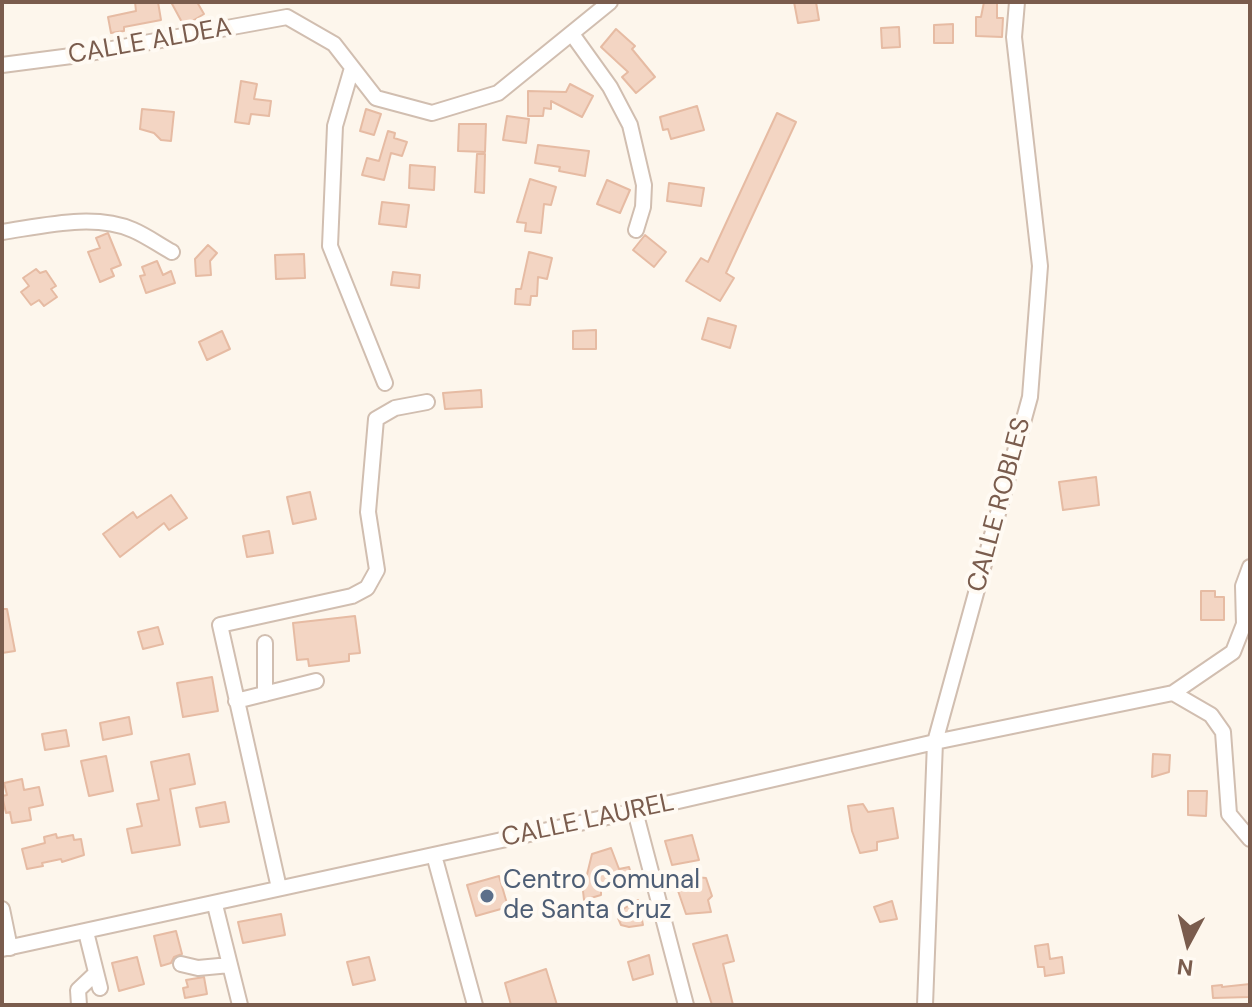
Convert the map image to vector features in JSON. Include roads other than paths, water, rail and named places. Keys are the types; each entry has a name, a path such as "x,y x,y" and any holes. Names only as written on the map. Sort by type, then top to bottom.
{"street":[{"name":"CALLE ALDEA","path":"2,65 94,53 286,9 334,44 376,98 432,113 498,93 610,2"},
{"name":"CALLE ROBLES","path":"925,1005 935,742 1030,397 1040,266 1014,37 1017,2"},
{"path":"572,34 610,87 630,125 644,185 643,207 636,230"},
{"path":"352,68 335,126 330,246 385,383"},
{"path":"2,232 64,223 101,223 131,229 172,252"},
{"path":"279,888 220,625 352,596 367,588 377,570 368,512 376,419 395,408 427,402"},
{"path":"1250,567 1243,586 1244,624 1233,652 1173,693 1211,715 1223,732 1229,814 1250,839"},
{"path":"265,643 265,694"},
{"path":"236,701 316,681"},
{"name":"CALLE LAUREL","path":"6,949 215,905 279,888 935,742 1173,693"},
{"path":"635,811 686,1005"},
{"path":"434,855 475,1005"},
{"path":"215,905 240,1005"},
{"path":"2,909 6,949"},
{"path":"86,932 100,988"},
{"path":"181,964 198,968 230,965"},
{"path":"79,1005 78,990 96,973"}],"place":[{"name":"Centro Comunal de Santa Cruz","path":"487,896"}]}
